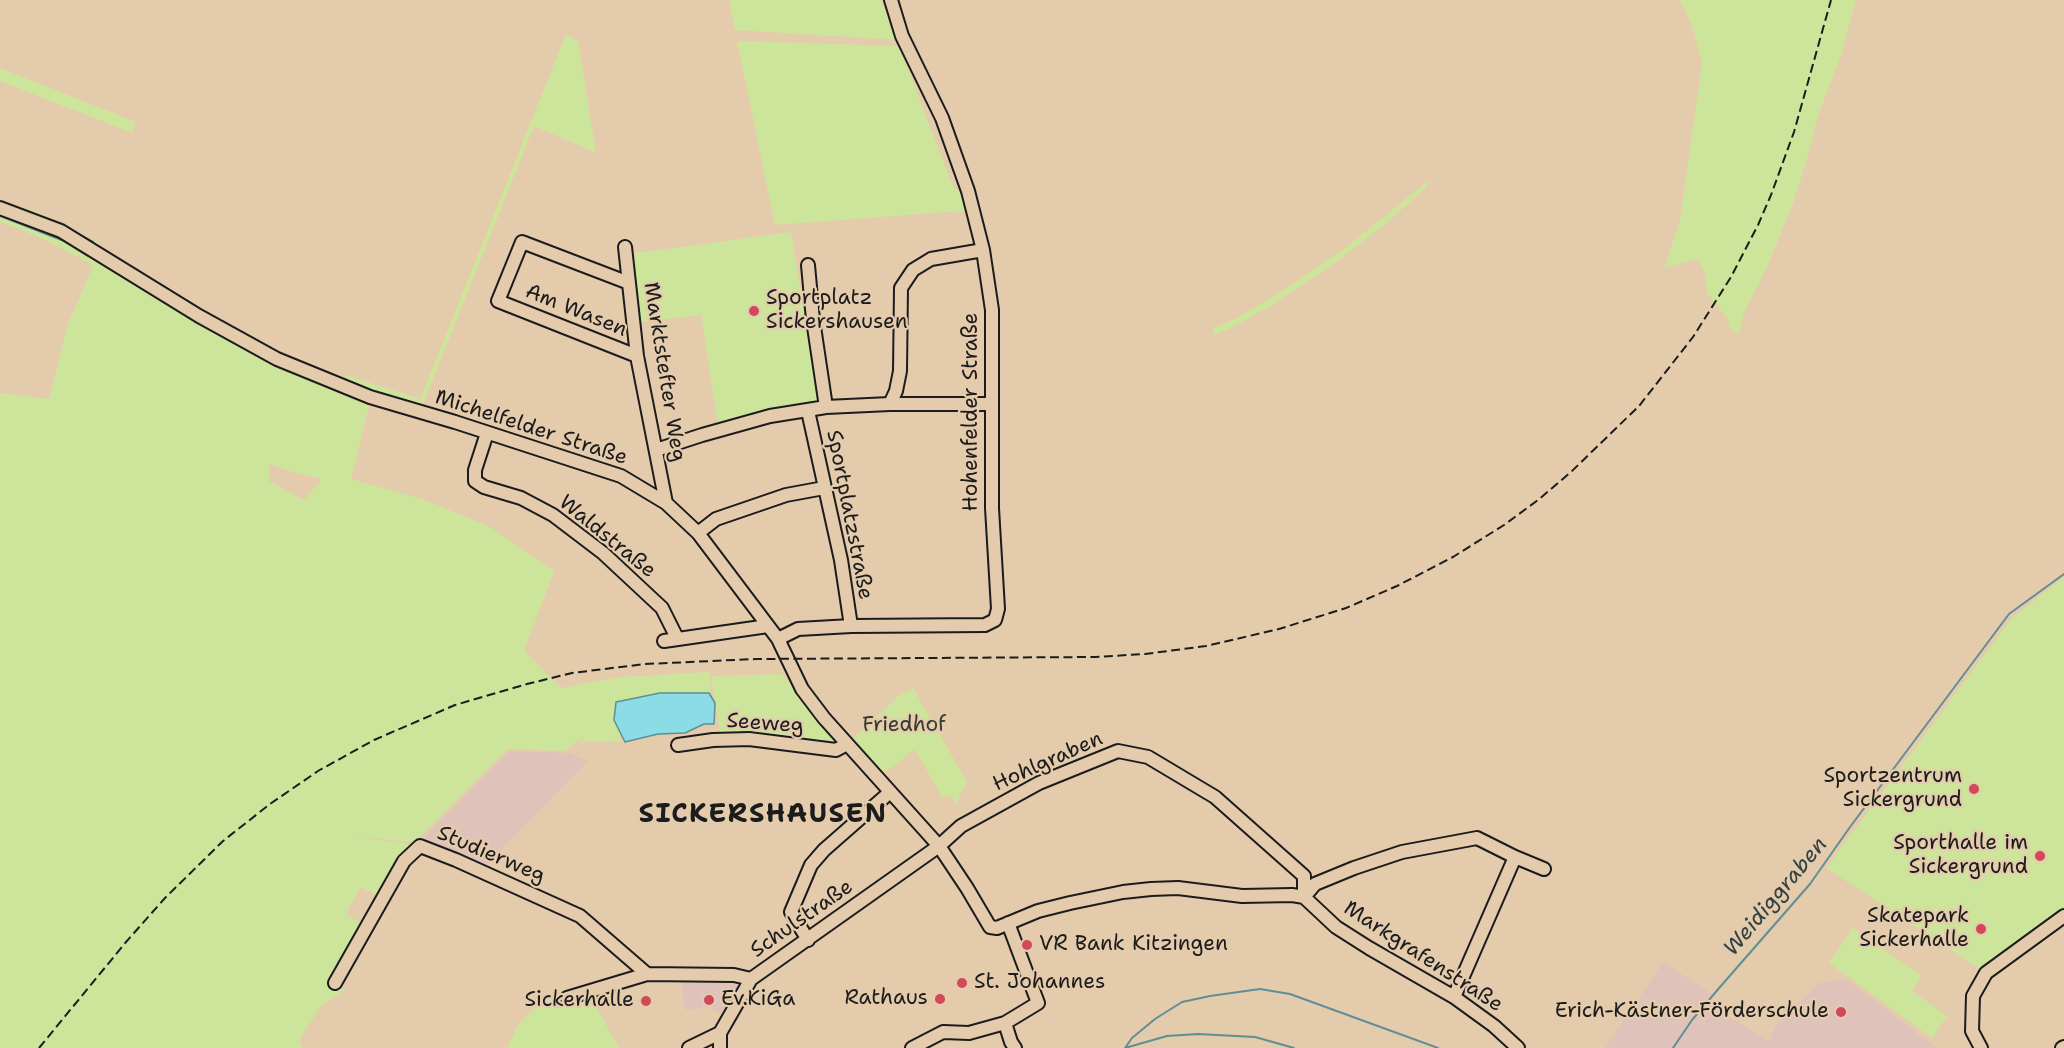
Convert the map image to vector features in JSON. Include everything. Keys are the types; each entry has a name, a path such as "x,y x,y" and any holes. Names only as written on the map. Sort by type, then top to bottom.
{"street":[{"name":"Hohenfelder Straße","path":"778,639 798,629 851,626 985,625 995,620 999,609 992,508 992,310 984,250 968,191 942,118 903,36 891,0"},
{"name":"Michelfelder Straße","path":"0,208 61,231 199,316 277,359 370,397 621,476 666,503 698,533 778,639 802,689 889,793 939,846 968,888 990,927 997,928 1008,923"},
{"name":"Am Wasen","path":"629,283 522,242 498,301 637,356"},
{"name":"Marktstefter Weg","path":"625,247 637,356 666,503"},
{"path":"890,404 896,391 900,371 901,288 913,270 931,260 984,250"},
{"name":"Sportplatzstraße","path":"808,265 826,407"},
{"path":"656,450 770,416 826,407 890,404 991,404"},
{"name":"Sportplatzstraße","path":"808,411 841,560 851,626"},
{"name":"Waldstraße","path":"487,433 475,470 475,481 484,487 521,498 553,514 603,553 662,608 677,638"},
{"path":"698,533 716,519 786,495 824,488"},
{"path":"664,640 768,626"},
{"name":"Seeweg","path":"678,745 713,740 748,739 836,750 847,744"},
{"name":"Hohlgraben","path":"939,846 961,826 1039,783 1118,751 1148,757 1215,797 1304,876 1304,897"},
{"path":"808,940 791,912 811,865 824,850 889,793"},
{"path":"912,1048 942,1026 969,1033 1005,1023 1038,1003 1008,923 1038,911 1123,892 1151,889 1178,888 1242,896 1292,895 1304,897 1315,884 1354,868 1402,852 1477,837 1544,869"},
{"name":"Studierweg","path":"335,983 404,861 420,846 580,916 647,974"},
{"name":"Schulstraße","path":"720,1048 720,1033 751,979 939,846"},
{"path":"1454,997 1515,857"},
{"name":"Markgrafenstraße","path":"1304,897 1336,927 1454,997 1494,1026 1518,1048"},
{"path":"1981,1048 1972,1031 1973,996 1986,974 2064,916"},
{"path":"567,998 647,974 734,975 751,979"},
{"path":"1005,1023 1015,1048"},
{"path":"689,1048 720,1033"}],"shaded area":[{"path":"509,751 568,753 588,761 483,868 421,841"},
{"path":"1663,962 1712,994 1705,1001 1710,1005 1769,1041 1776,1025 1819,983 1846,979 1937,1048 1605,1048"},
{"name":"Ev.KiGa","path":"681,977 738,980 739,993 725,1016 708,1007 685,1010"}],"green space":[{"path":"729,0 881,0 897,40 735,30"},
{"path":"1680,0 1856,0 1841,55 1817,119 1793,203 1768,265 1743,315 1739,335 1730,329 1728,319 1707,293 1705,273 1698,259 1664,268 1680,220 1702,62 1692,26"},
{"path":"566,34 578,41 596,153 534,126 423,404 373,390 351,479 425,500 490,527 554,571 524,651 561,688 622,677 709,672 711,692 660,693 643,698 614,720 620,741 579,742 586,733 565,751 508,749 414,843 341,834 420,846 385,898 360,887 346,914 365,926 333,985 344,990 321,1006 299,1040 303,1048 0,1048 0,393 49,399 68,324 93,265 37,236 0,222 0,200 43,214 100,244 99,254 201,317 193,329 204,319 342,385 346,375 420,399","holes":["269,464 322,479 304,500 269,481"]},
{"path":"737,41 899,46 954,189 968,191 973,210 775,225"},
{"path":"0,68 136,122 132,133 0,81"},
{"path":"1429,180 1426,188 1385,224 1331,266 1267,308 1213,335 1213,328 1237,318 1287,288 1349,245"},
{"path":"791,232 819,402 718,424 701,315 640,322 629,254"},
{"name":"Sportzentrum Sickergrund","path":"2064,577 2064,916 1986,973 1826,868 2011,619"},
{"path":"781,674 837,736 833,745 747,733 720,733 711,676"},
{"name":"Friedhof","path":"913,688 967,782 956,804 950,795 943,799 915,749 890,769 875,773 851,741 898,696"},
{"path":"1853,928 1922,976 1912,991 1947,1016 1932,1038 1829,963"},
{"path":"550,993 564,1000 589,994 619,1048 507,1048 518,1025"}],"water":[{"path":"660,693 709,693 715,703 714,724 704,724 685,733 658,734 625,742 614,720 616,702"}],"waterway":[{"path":"0,202 56,223"},
{"path":"0,216 64,241 88,256"},
{"path":"69,229 93,242"},
{"name":"Weidiggraben","path":"1673,1048 1692,1020 1810,884 2009,614 2064,574"},
{"path":"1125,1048 1132,1038 1155,1019 1182,1002 1260,989 1290,994 1438,1048"},
{"path":"1125,1048 1167,1036 1198,1034 1255,1037 1294,1048"}],"railway":[{"path":"39,1048 165,898 223,841 270,804 318,771 374,740 455,705 572,673 645,664 756,659 1095,657 1145,654 1206,646 1279,629 1346,608 1397,586 1453,557 1504,525 1571,472 1639,406 1693,337 1731,277 1771,195 1794,132 1831,0"}],"place":[{"name":"Sportplatz Sickershausen","path":"754,311"},
{"name":"Sportzentrum Sickergrund","path":"1974,789"},
{"name":"Sporthalle im Sickergrund","path":"2040,856"},
{"name":"Skatepark Sickerhalle","path":"1981,929"},
{"name":"VR Bank Kitzingen","path":"1027,945"},
{"name":"St. Johannes","path":"962,983"},
{"name":"Rathaus","path":"940,999"},
{"name":"Ev.KiGa","path":"709,1000"},
{"name":"Sickerhalle","path":"646,1001"},
{"name":"Erich-Kästner-Förderschule","path":"1841,1012"}],"district":[{"name":"SICKERSHAUSEN","path":"763,815"}]}
